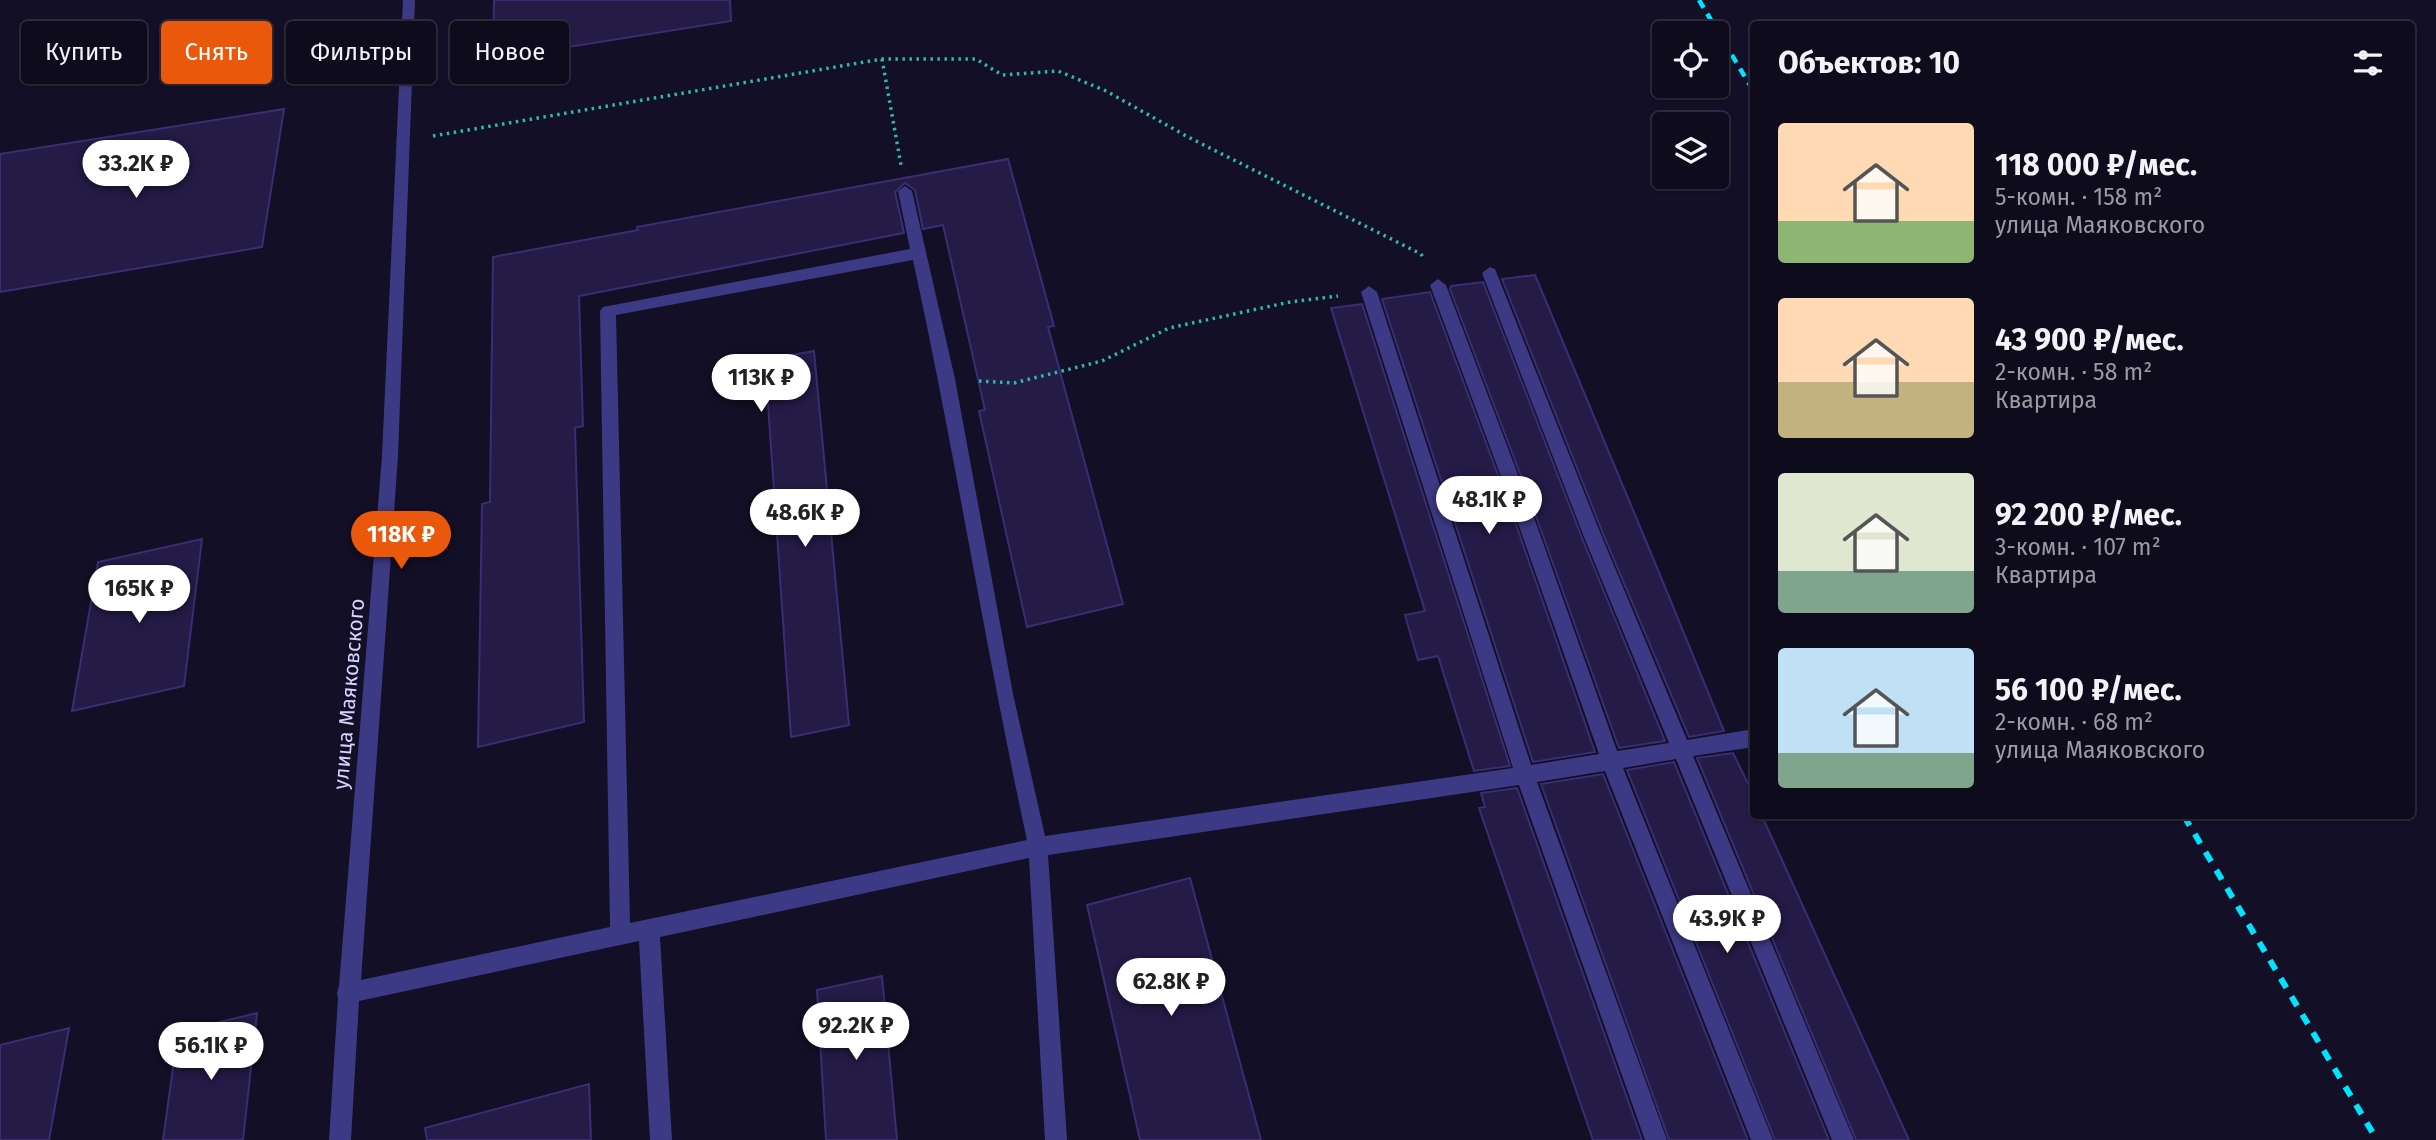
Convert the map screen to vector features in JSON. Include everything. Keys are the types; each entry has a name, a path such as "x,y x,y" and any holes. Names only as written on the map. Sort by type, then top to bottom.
{"street":[{"name":"улица Маяковского","path":"340,1140 347,993 380,606 405,141 409,0"},
{"path":"905,191 947,379 1004,694 1038,847 1056,1140"},
{"path":"620,935 608,311 919,253"},
{"path":"1490,273 1593,537 1843,1140"},
{"path":"1438,285 1522,509 1611,761 1762,1140"},
{"path":"1369,292 1525,775 1656,1140"},
{"path":"347,993 1038,847 1750,739"},
{"path":"649,930 661,1140"}],"path":[{"path":"405,141 882,59 976,59 1002,75 1058,71 1094,86 1188,137 1421,254 1438,285"},
{"path":"882,59 905,191"},
{"path":"947,379 1014,383 1102,361 1168,328 1290,302 1369,292"}],"building":[{"path":"494,0 730,0 731,21 569,47 569,21 494,21"},
{"path":"284,109 262,247 0,292 0,154"},
{"path":"1008,159 1054,326 1048,327 1123,604 1027,627 979,411 985,410 943,225 923,229 915,190 905,183 895,192 904,233 579,296 583,426 575,428 584,722 478,747 482,504 490,502 493,257 638,230 637,227"},
{"path":"1535,275 1724,731 1689,737 1604,536 1502,279"},
{"path":"1483,282 1582,538 1665,741 1619,748 1533,508 1450,289 1451,286"},
{"path":"1430,292 1511,510 1595,752 1533,762 1382,299"},
{"path":"1362,304 1510,766 1474,771 1438,656 1418,660 1405,615 1425,611 1331,308"},
{"path":"814,351 849,725 791,737 765,360"},
{"path":"202,539 184,686 72,711 98,562"},
{"path":"1733,753 1750,788 1750,819 1763,819 1909,1140 1856,1140 1697,758"},
{"path":"1674,762 1829,1140 1775,1140 1627,770"},
{"path":"1603,774 1748,1140 1669,1140 1541,784"},
{"path":"1517,788 1642,1140 1593,1140 1479,808 1485,807 1481,793"},
{"path":"1190,878 1261,1140 1140,1140 1087,905"},
{"path":"882,976 897,1140 826,1140 817,990"},
{"path":"257,1013 243,1140 163,1140 178,1032"},
{"path":"69,1028 49,1140 0,1140 0,1045"},
{"path":"589,1084 591,1140 427,1140 425,1128"}],"railway":[{"path":"1699,0 1750,85"},
{"path":"2186,819 2377,1140"}]}
